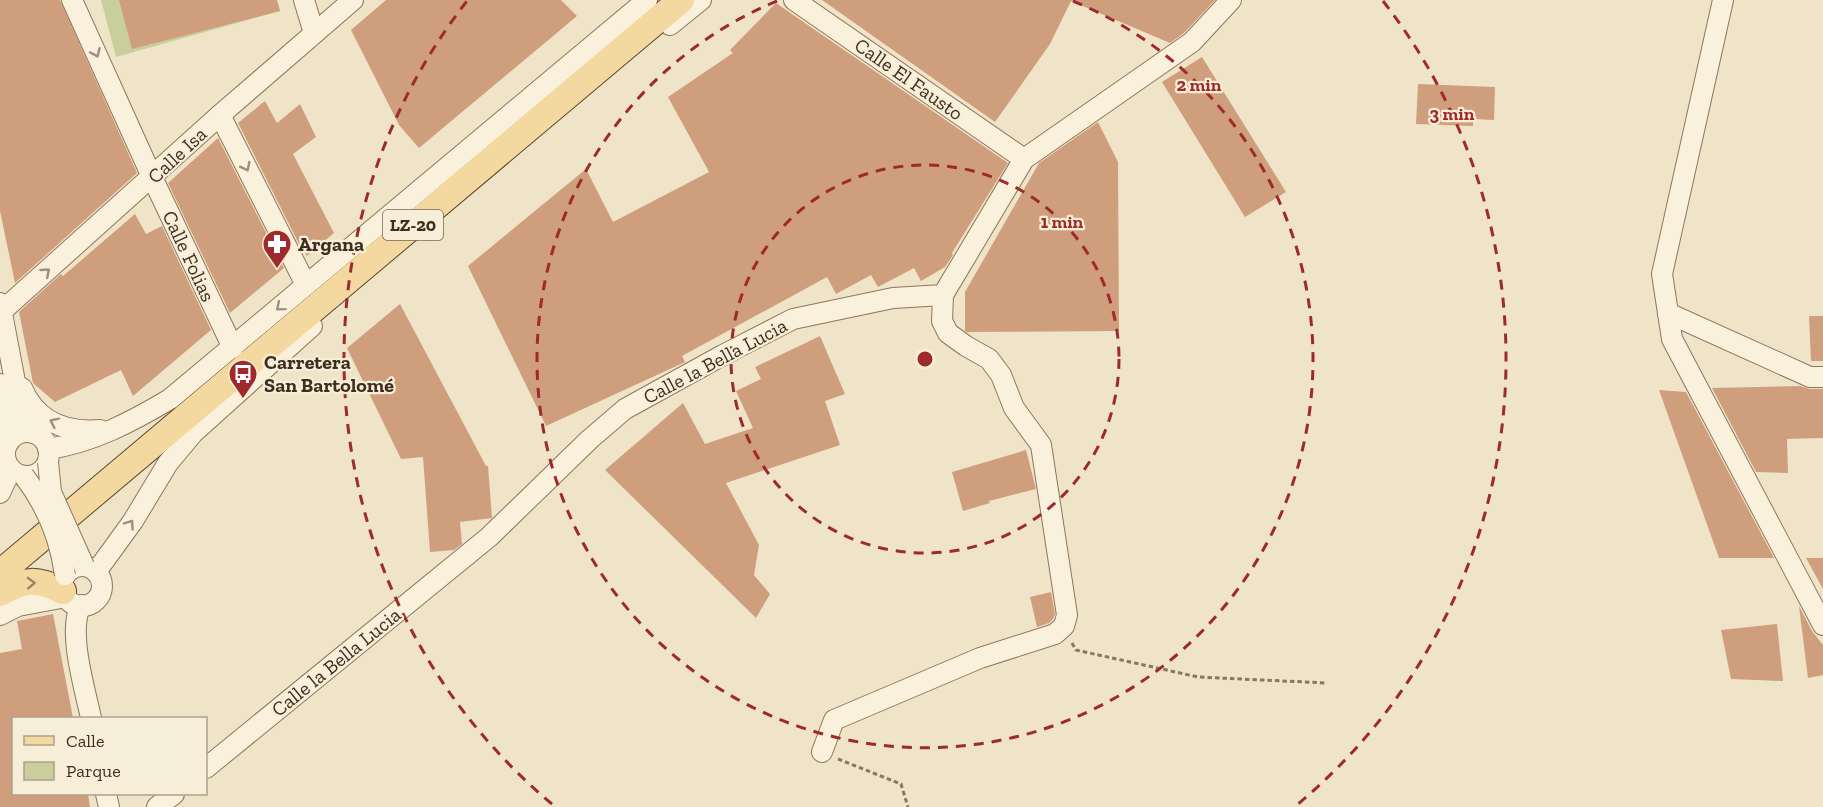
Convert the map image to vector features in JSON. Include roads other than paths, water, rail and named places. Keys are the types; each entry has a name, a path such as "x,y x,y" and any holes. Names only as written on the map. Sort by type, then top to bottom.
{"main road":[{"name":"LZ-20","path":"0,561 266,340 667,0"},
{"name":"LZ-20","path":"0,573 681,0"},
{"path":"0,593 17,583 36,581 68,592"}],"street":[{"name":"Calle Folias","path":"72,0 233,348"},
{"path":"304,0 314,33"},
{"name":"Calle Isa","path":"1,307 353,0"},
{"path":"0,493 18,473 38,473 48,455 132,420 170,399 647,0"},
{"path":"68,592 70,570 90,569 133,521 168,463 193,433 324,315 701,0"},
{"name":"Calle El Fausto","path":"794,0 1024,159"},
{"path":"1723,0 1662,274 1672,339 1823,624"},
{"path":"822,753 834,720 980,658 1055,634 1064,626 1067,615 1041,445 1014,408 1001,375 989,359 948,333 942,321 943,295 1024,159 1192,42 1227,2"},
{"path":"220,115 306,285"},
{"name":"Calle la Bella Lucia","path":"207,767 489,537 590,439 625,409 793,319 893,298 943,295"},
{"path":"0,615 18,606 68,592 93,602 98,597 101,584 90,569 51,492 48,455 43,439 33,433 24,423 1,307"},
{"path":"1668,313 1810,377 1823,377"},
{"path":"13,366 28,404 49,422 68,428 94,431 111,429"},
{"path":"0,384 10,426 6,456 18,473 40,496 51,519 63,557 68,592 76,614 75,635 91,717"},
{"path":"9,442 20,434 33,433"},
{"path":"158,807 173,795"}],"place":[{"name":"Argana","path":"277,270"},
{"name":"Carretera San Bartolomé","path":"243,400"}]}
